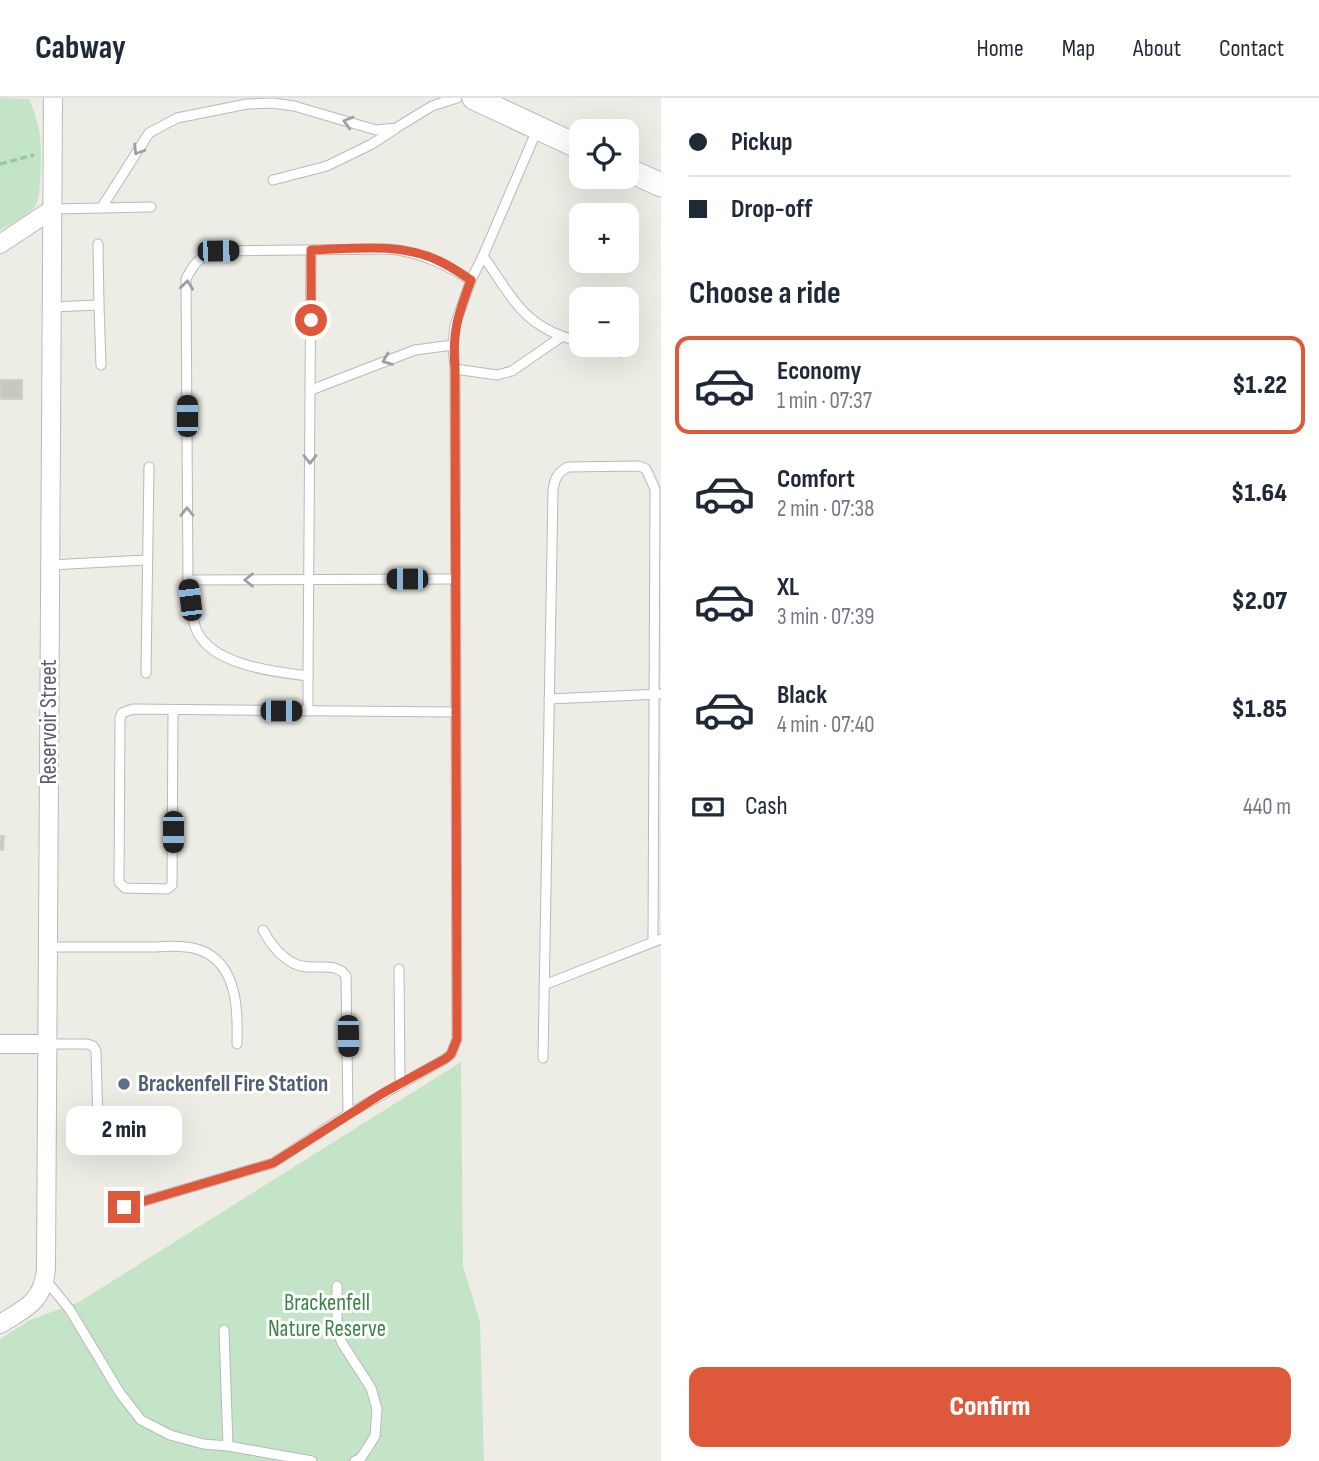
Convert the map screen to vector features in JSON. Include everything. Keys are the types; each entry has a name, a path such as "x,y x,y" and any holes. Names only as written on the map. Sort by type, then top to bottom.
{"street":[{"name":"Reservoir Street","path":"45,1279 53,98"},
{"path":"474,98 569,142"},
{"path":"639,175 661,185"},
{"path":"0,244 53,209"},
{"path":"0,1044 47,1044"},
{"path":"0,1324 34,1301 45,1279"}],"lane":[{"path":"273,180 327,166 372,144 432,106 457,98"},
{"path":"103,207 142,142 158,127 177,118 247,104 272,103 294,106 376,130 396,128"},
{"path":"124,1207 273,1163 348,1114 445,1059 451,1054 457,1039 454,325 538,128"},
{"path":"53,209 150,207"},
{"path":"98,244 101,365"},
{"path":"308,676 278,673 223,657 206,645 197,632 193,619 188,580 186,279 194,264 203,255 218,251 391,249 415,252 438,260 471,280"},
{"path":"308,711 311,250"},
{"path":"483,256 527,317 545,330 569,339"},
{"path":"52,307 99,305"},
{"path":"455,369 497,375 512,371 561,337"},
{"path":"310,390 415,350 453,345"},
{"path":"542,1058 553,490 560,471 568,467 639,466 646,469 655,489 657,940 544,985"},
{"path":"146,673 149,467"},
{"path":"50,565 146,560"},
{"path":"188,580 456,579"},
{"path":"549,699 657,694"},
{"path":"173,710 172,886 166,889 125,888 119,882 122,713 133,709 455,712"},
{"path":"263,930 271,943 293,963 301,967 335,967 346,976 348,1114"},
{"path":"48,947 185,947 209,955 222,966 234,989 237,1044"},
{"path":"399,969 400,1083"},
{"path":"47,1044 93,1046 96,1051 98,1124"},
{"path":"45,1279 71,1310 120,1393 141,1420 170,1435 203,1444 312,1461"},
{"path":"337,1286 337,1330 342,1343 371,1388 376,1409 374,1436 361,1458 355,1461"},
{"path":"224,1330 228,1446"}],"path":[{"path":"0,164 53,151"}],"green space":[{"path":"0,98 29,99 39,129 41,156 36,205 24,216 0,230"},
{"name":"Brackenfell Nature Reserve","path":"461,1062 463,1266 480,1322 484,1461 0,1461 0,1339 30,1320 79,1302"}],"building":[{"path":"0,380 22,380 22,399 0,399"},
{"path":"0,836 4,836 3,850 0,850"}],"place":[{"name":"Brackenfell Fire Station","path":"124,1084"}],"route":[{"path":"124,1207 273,1163 348,1114 445,1059 451,1054 457,1039 453,345 454,325 471,280 438,260 415,252 391,249 311,250 311,320"}]}
